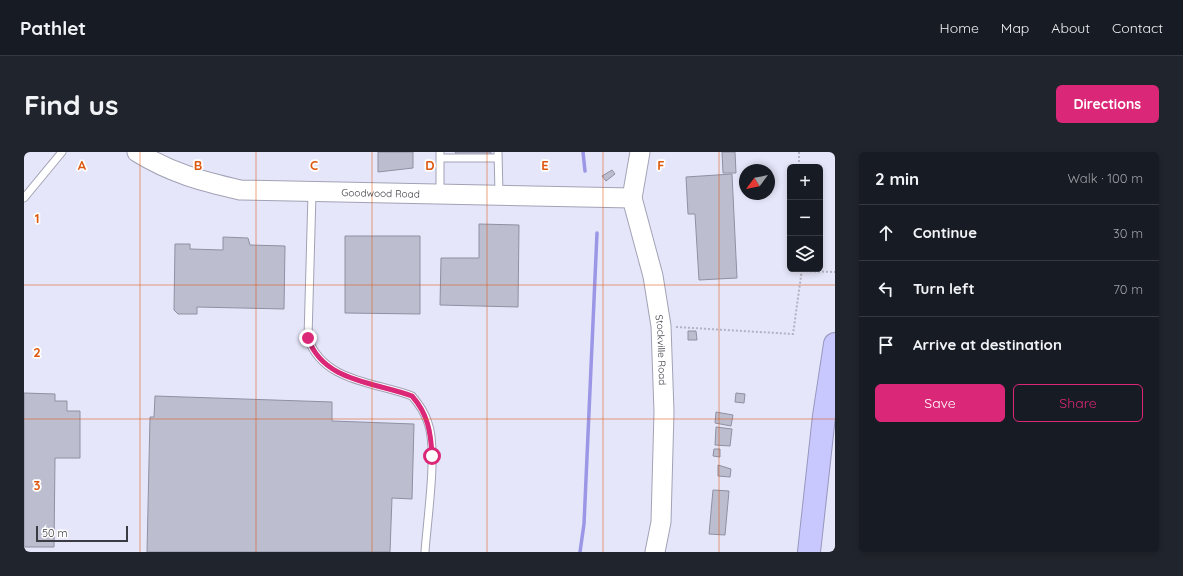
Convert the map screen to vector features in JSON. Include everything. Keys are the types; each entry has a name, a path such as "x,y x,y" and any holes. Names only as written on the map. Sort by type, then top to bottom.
{"highway":[{"path":"809,552 824,416 835,344"}],"street":[{"name":"Goodwood Road","path":"137,152 157,164 198,181 240,190 499,194 632,198"},
{"name":"Stockville Road","path":"640,152 632,198 653,276 661,326 664,412 661,522 655,552"}],"lane":[{"path":"24,198 62,152"},
{"path":"440,193 440,155 498,155 499,194"},
{"path":"312,192 307,323 308,338 311,348 330,368 350,378 412,396 419,404 428,423 432,450 425,552"}],"path":[{"path":"799,152 800,164"},
{"path":"661,326 793,334 802,272"},
{"path":"823,272 835,272"}],"building":[{"path":"378,152 413,152 413,168 378,172"},
{"path":"455,152 491,152 491,155 457,155"},
{"path":"722,152 735,152 736,173 723,173"},
{"path":"612,170 615,174 606,181 602,176"},
{"path":"732,174 737,278 699,280 695,214 688,214 686,177"},
{"path":"479,224 519,225 518,307 440,305 441,258 479,258"},
{"path":"345,236 420,236 420,314 345,313"},
{"path":"223,237 248,238 250,245 285,246 284,309 197,307 197,314 178,314 174,310 175,244 190,244 190,249 223,250"},
{"path":"688,331 696,331 697,340 688,340"},
{"path":"24,393 55,394 55,401 67,401 67,411 80,411 80,458 55,458 54,547 24,547"},
{"path":"736,393 745,394 744,403 735,402"},
{"path":"155,396 332,402 332,421 414,424 412,499 392,498 390,552 147,552 150,417 154,417"},
{"path":"716,412 733,415 731,426 715,423"},
{"path":"716,427 732,429 730,446 715,445"},
{"path":"714,449 720,449 720,457 713,456"},
{"path":"718,465 731,469 730,477 718,476"},
{"path":"713,490 729,491 725,535 709,534"}],"waterway":[{"path":"583,152 585,171"},
{"path":"580,552 584,524 597,233"}],"route":[{"path":"308,338 311,348 330,368 350,378 412,396 419,404 428,423 432,456"}]}
